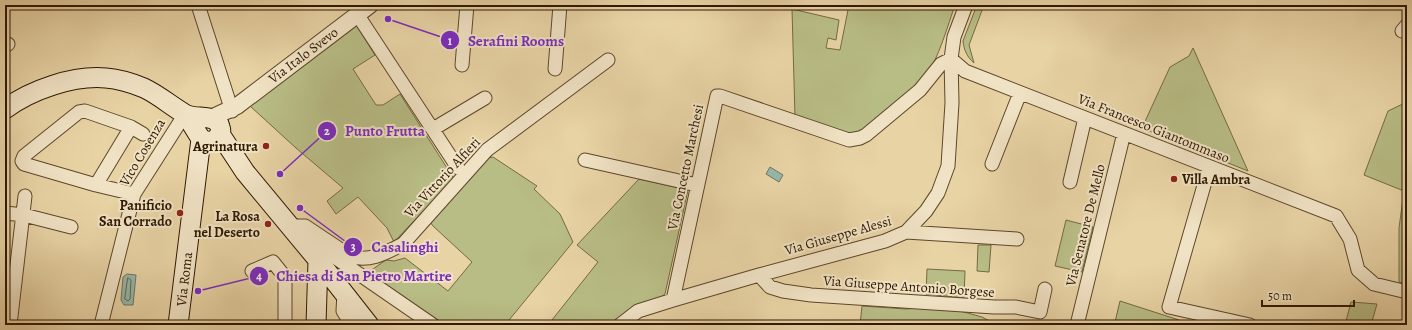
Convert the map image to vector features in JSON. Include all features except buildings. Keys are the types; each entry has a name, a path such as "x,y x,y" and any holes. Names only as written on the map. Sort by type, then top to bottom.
{"main road":[{"path":"5,109 23,98 48,87 74,80 105,78 126,81 145,89 185,114 195,117 210,128 295,232 323,256 344,293 369,325"},
{"name":"Via Roma","path":"178,325 210,128"},
{"path":"316,325 323,256"}],"street":[{"path":"198,5 233,109 225,119 210,128"},
{"path":"462,65 467,5"},
{"path":"555,69 560,5"},
{"name":"Via Giuseppe Alessi","path":"620,325 638,311 759,275 885,241 906,232 926,211 938,193 948,166 952,104 951,59 954,37 966,5"},
{"path":"364,10 433,129 458,168"},
{"name":"Via Italo Svevo","path":"233,109 364,10"},
{"name":"Via Francesco Giantommaso","path":"951,59 965,71 1209,168 1336,216 1350,239 1358,270 1374,284 1407,292"},
{"name":"Via Concetto Marchesi","path":"673,300 717,96 849,140 866,135 920,90 941,64 951,59"},
{"name":"Via Vittorio Alfieri","path":"295,232 305,226 350,256 357,259 368,259 386,253 403,244 487,150 608,60"},
{"path":"992,164 1020,92"},
{"path":"433,129 485,98"},
{"path":"134,194 96,185 24,164 22,160 24,156 79,112 85,111 131,127 142,134"},
{"name":"Vico Cosenza","path":"101,325 134,194 185,114"},
{"path":"1070,182 1085,118"},
{"path":"96,185 131,127"},
{"name":"Via Senatore De Mello","path":"1077,325 1124,133"},
{"path":"585,160 697,185"},
{"path":"1209,168 1169,307 1250,325"},
{"path":"10,325 24,215 25,196"},
{"path":"5,213 24,215 70,227"},
{"path":"906,232 1017,238"},
{"path":"323,256 433,325"},
{"path":"252,271 273,262 285,277 284,325"},
{"name":"Via Giuseppe Antonio Borgese","path":"759,275 770,287 783,291 811,295 994,307 1016,307 1040,312 1045,289"},
{"path":"344,293 343,311 350,322 350,325"}],"green space":[{"path":"849,5 955,5 943,41 931,67 921,82 904,98 857,135 850,137 795,118 792,9 839,20 836,40 828,38 826,48 840,50"},
{"path":"977,5 984,5 969,45 974,63 966,53 963,41"},
{"path":"356,25 375,55 353,69 376,105 383,105 400,94 454,179 394,242 387,228 358,197 336,214 327,201 343,188 250,106"},
{"path":"1193,48 1248,171 1142,128 1170,67 1189,56"},
{"path":"1407,102 1407,284 1399,282 1399,228 1404,191 1364,175 1388,111"},
{"path":"493,157 537,186 534,189 560,214 573,242 505,325 444,325 395,292 370,271 386,260 394,261 405,258 448,291 472,262 430,222 488,158"},
{"path":"639,179 688,190 665,294 657,299 633,308 612,325 548,325 598,262 577,245"},
{"path":"1066,220 1093,227 1082,272 1055,266"},
{"path":"978,245 991,245 989,272 977,271"},
{"path":"927,269 965,271 964,298 926,294"},
{"path":"1120,301 1179,320 1177,325 1118,325 1118,323 1115,322"},
{"path":"1351,302 1377,304 1371,325 1345,325"},
{"path":"862,306 906,309 935,307 953,309 982,317 997,325 860,325"}],"water":[{"path":"770,167 783,175 779,182 766,174"},
{"path":"127,274 136,275 133,305 124,305 121,300 123,277"}],"place":[{"name":"Serafini Rooms","path":"388,19"},
{"name":"Agrinatura","path":"266,146"},
{"name":"Punto Frutta","path":"280,174"},
{"name":"Villa Ambra","path":"1174,179"},
{"name":"Casalinghi","path":"300,208"},
{"name":"Panificio San Corrado","path":"180,213"},
{"name":"La Rosa nel Deserto","path":"268,224"},
{"name":"Chiesa di San Pietro Martire","path":"198,291"}]}
